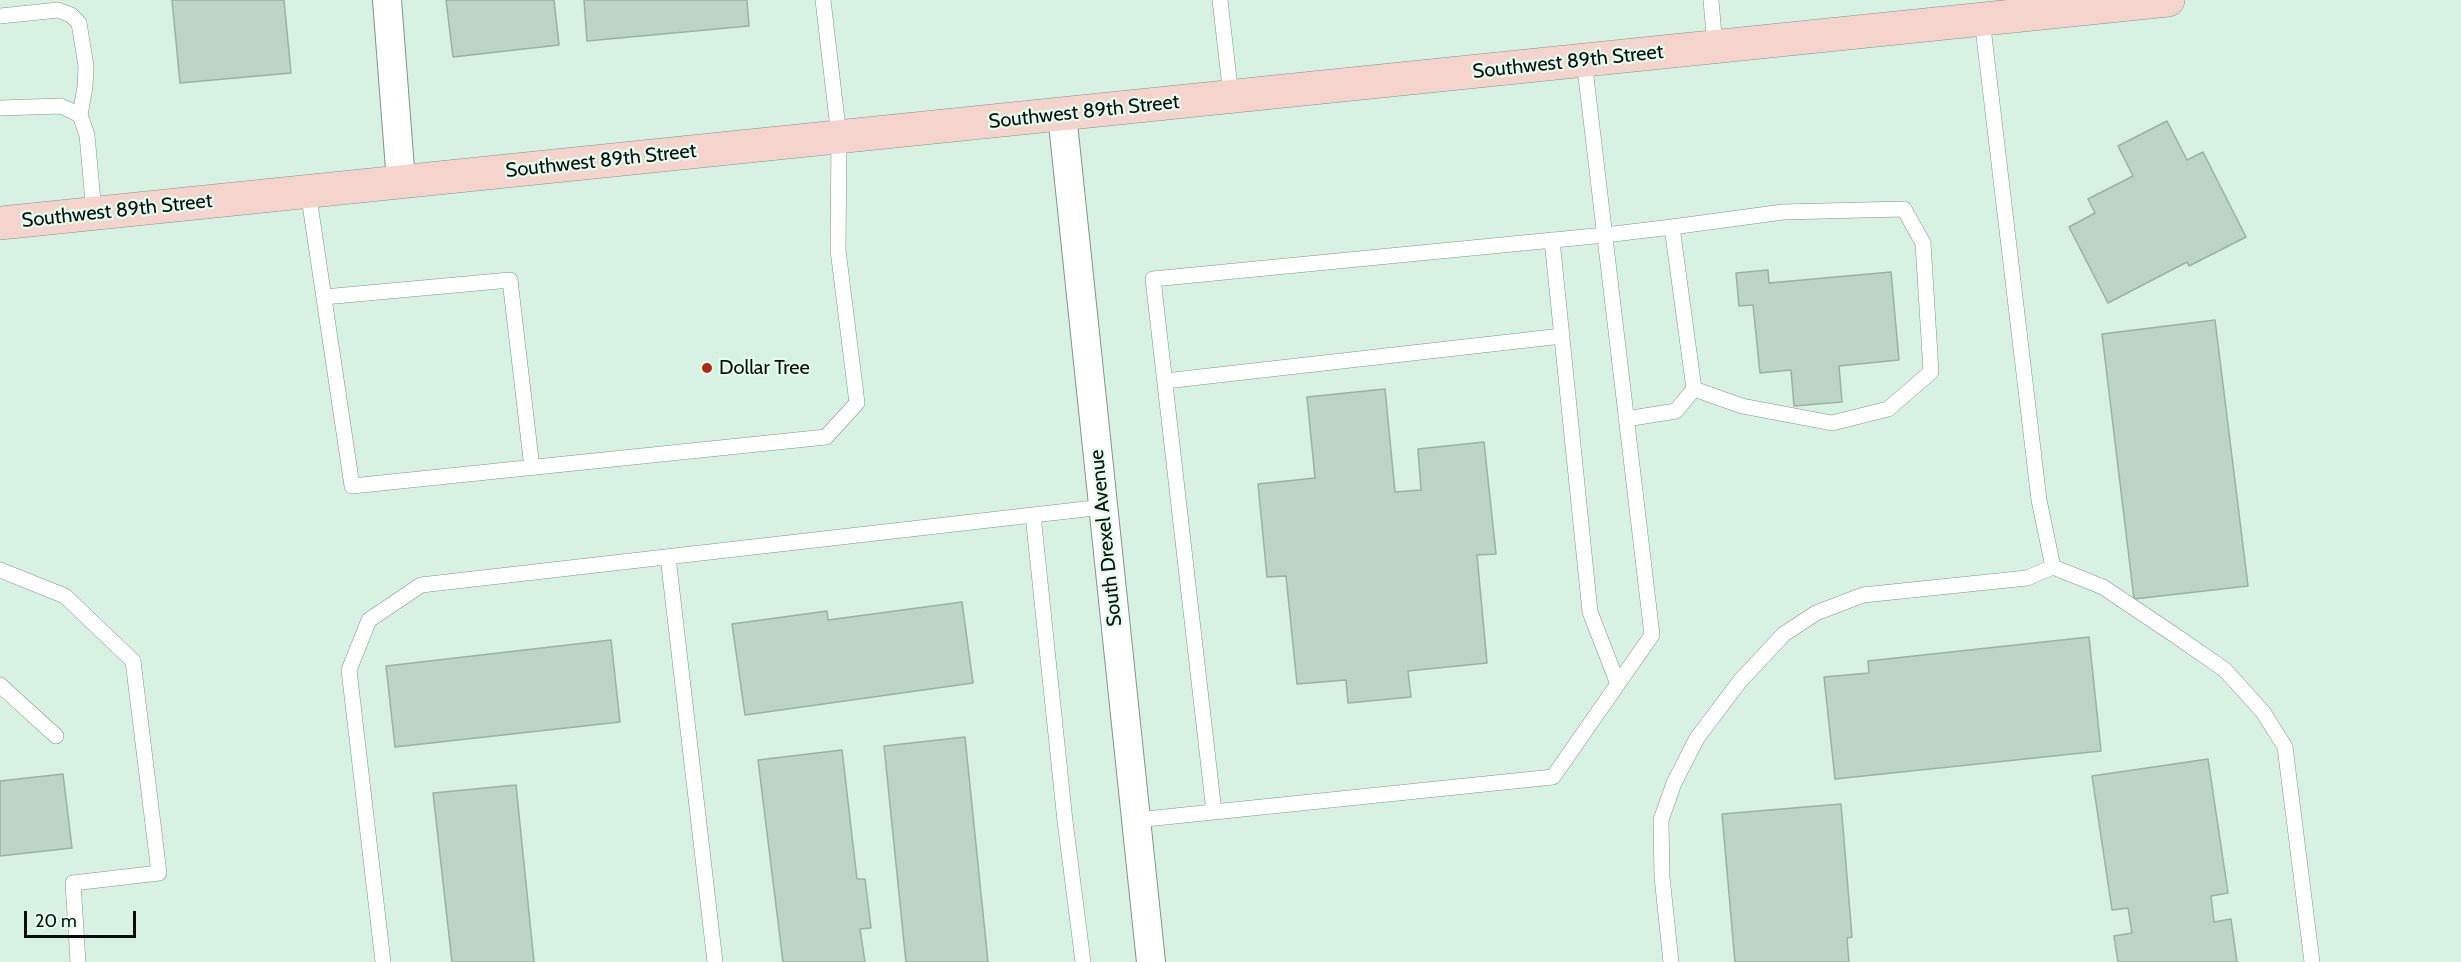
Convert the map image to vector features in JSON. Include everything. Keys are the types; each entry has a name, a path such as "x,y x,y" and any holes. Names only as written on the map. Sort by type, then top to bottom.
{"main road":[{"name":"Southwest 89th Street","path":"0,223 1982,19 2062,5 2168,0"}],"street":[{"path":"387,0 401,182"},
{"name":"South Drexel Avenue","path":"1062,114 1151,962"}],"lane":[{"path":"308,191 352,486 826,437 856,403 838,250 839,137 822,0"},
{"path":"1220,0 1231,96"},
{"path":"1710,0 1715,47"},
{"path":"0,16 58,10 71,15 79,23 86,66 80,116 87,135 94,213"},
{"path":"1982,19 2039,500 2053,567"},
{"path":"1137,820 1553,777 1652,635 1584,60"},
{"path":"0,108 61,106 80,116"},
{"path":"1214,812 1153,279 1605,236 1783,212 1904,209 1923,243 1931,372 1888,409 1832,423 1742,406 1694,389"},
{"path":"1626,419 1676,411 1694,389 1672,226"},
{"path":"1552,240 1590,612 1618,684"},
{"path":"324,297 510,280 532,468"},
{"path":"1165,381 1562,336"},
{"path":"383,962 349,670 369,620 421,585 1103,507"},
{"path":"1033,515 1065,821 1083,962"},
{"path":"668,557 715,962"},
{"path":"1671,962 1662,877 1661,820 1671,792 1697,738 1740,681 1784,634 1816,613 1863,595 2026,578 2053,567 2103,587 2179,638 2224,670 2263,712 2285,747 2312,962"},
{"path":"0,570 65,596 133,662 159,873 73,883 78,962"},
{"path":"0,685 56,736"}],"building":[{"path":"172,0 284,0 291,73 180,83"},
{"path":"446,0 554,0 559,45 453,57"},
{"path":"584,0 747,0 749,26 587,41"},
{"path":"2167,121 2187,160 2203,152 2246,237 2189,266 2187,262 2108,303 2069,227 2095,213 2088,199 2133,176 2118,146"},
{"path":"1768,270 1769,283 1891,272 1899,360 1839,366 1842,402 1794,406 1791,370 1760,373 1753,305 1739,306 1736,273"},
{"path":"2215,320 2248,586 2134,599 2102,334"},
{"path":"1385,389 1395,492 1421,490 1418,449 1484,442 1496,554 1477,555 1487,663 1408,671 1411,697 1348,703 1346,680 1297,684 1286,576 1267,577 1258,484 1315,478 1307,397"},
{"path":"962,602 973,683 745,715 732,624 827,611 828,620"},
{"path":"2089,637 2101,751 1835,779 1824,677 1869,673 1868,661"},
{"path":"611,640 620,722 395,747 386,666"},
{"path":"965,737 988,962 906,962 884,746"},
{"path":"842,750 857,879 865,879 871,928 860,929 865,962 783,962 758,760"},
{"path":"2208,759 2228,893 2211,896 2214,922 2231,919 2237,962 2118,962 2114,936 2132,933 2128,908 2112,910 2092,776"},
{"path":"63,774 72,848 0,856 0,781"},
{"path":"516,785 534,962 452,962 433,793"},
{"path":"1841,804 1852,937 1847,938 1849,962 1735,962 1722,814"}],"place":[{"name":"Dollar Tree","path":"707,368"}]}
